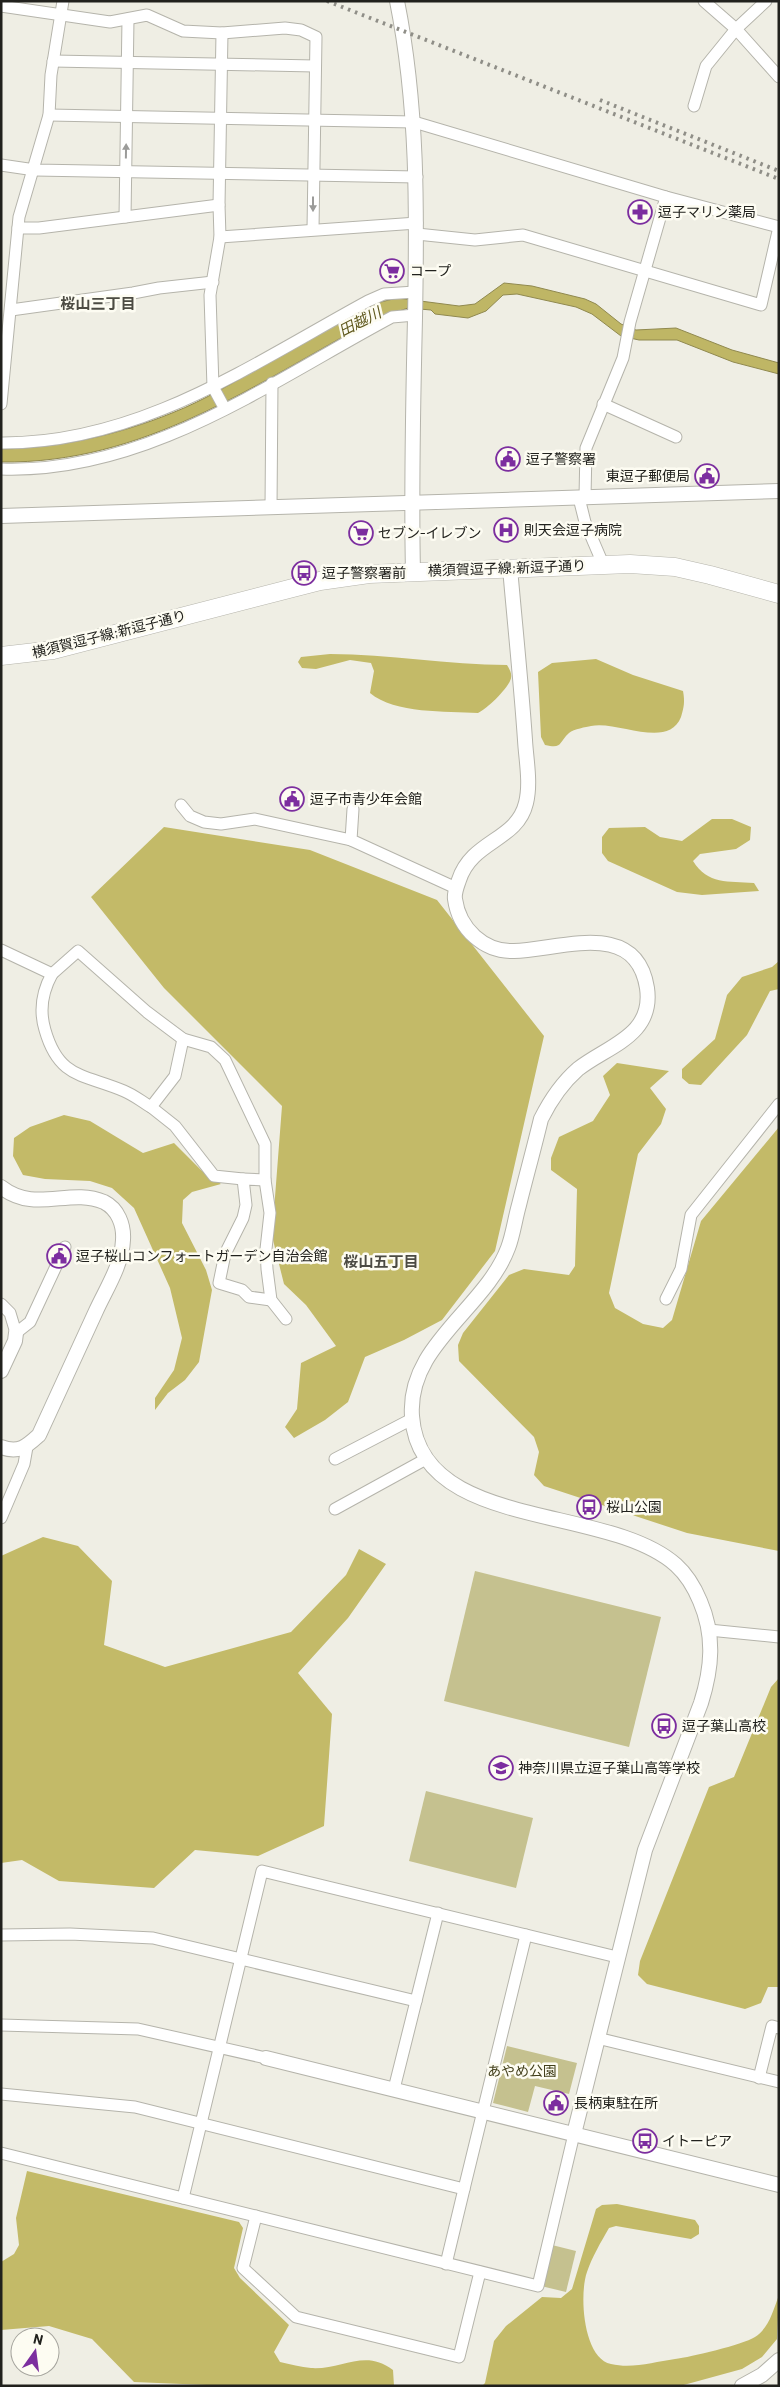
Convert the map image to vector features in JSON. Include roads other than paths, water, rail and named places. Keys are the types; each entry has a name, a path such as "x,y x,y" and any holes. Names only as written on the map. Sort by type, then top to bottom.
{"main road":[{"name":"横須賀逗子線;新逗子通り","path":"1,656 22,655 84,643 320,581 368,574 602,564 675,568 710,575 779,594"}],"street":[{"path":"1,404 8,306 19,217 35,170 49,115 53,61 63,1"},
{"path":"397,1 414,122 417,177 411,504 413,572"},
{"path":"704,1 736,29 779,77"},
{"path":"694,106 706,66 736,29 766,1"},
{"path":"1,6 110,22 147,15 184,31 222,33 285,28 301,30 316,37 313,229"},
{"path":"125,217 128,19"},
{"path":"222,33 219,174 220,237 210,295 214,388 225,408"},
{"path":"53,61 315,66"},
{"path":"49,115 414,122 666,197 779,227 761,305 523,235 475,240 417,228 313,229 220,237"},
{"path":"1,164 35,170 417,177"},
{"path":"602,564 585,522 582,498 586,448 628,343 630,322 666,197"},
{"path":"18,228 39,228 219,204"},
{"path":"8,306 133,294 159,288 213,282"},
{"path":"1,443 26,443 65,439 150,416 214,388 368,300 384,294 415,294"},
{"path":"1,469 63,466 148,444 196,424 392,317 415,314"},
{"path":"271,508 272,383"},
{"path":"603,404 676,437"},
{"path":"1,516 779,491"},
{"path":"1,2153 538,2286 597,2038 645,1850 708,1681 712,1646 697,1593 677,1566 663,1555 635,1540 478,1498 450,1484 426,1459 415,1438 412,1419 414,1389 425,1361 493,1274 508,1248 541,1120 545,1111 559,1089 579,1069 633,1033 644,1014 647,997 644,975 638,965 632,957 614,946 587,942 514,952 495,949 479,941 465,929 455,898 456,888 464,866 475,853 515,825 526,803 527,782 523,712 510,568"},
{"path":"181,805 190,816 204,822 221,824 254,819 351,840 456,888"},
{"path":"351,840 353,809"},
{"path":"1,950 52,974"},
{"path":"265,1180 214,1176 175,1126 151,1107 126,1092 75,1074 61,1064 49,1044 42,1015 41,1005 45,987 52,974 78,951 139,1006 183,1039 211,1047 225,1060 265,1144 265,1180 270,1213 266,1249 272,1300 286,1318"},
{"path":"151,1107 175,1076 183,1039"},
{"path":"666,1300 680,1269 691,1215 779,1104"},
{"path":"243,1178 246,1204 243,1218 225,1254 219,1283 242,1290 249,1296 272,1300"},
{"path":"1,1188 11,1195 25,1200 70,1198 104,1202 114,1210 121,1220 123,1230 121,1252 115,1270 39,1435 26,1447 16,1449 1,1447"},
{"path":"16,1333 30,1322 65,1247"},
{"path":"1,1304 10,1313 16,1333 15,1341 1,1371"},
{"path":"336,1459 412,1419"},
{"path":"1,1518 24,1464 26,1447"},
{"path":"334,1509 426,1459"},
{"path":"709,1630 779,1636"},
{"path":"183,2198 262,1871 617,1957"},
{"path":"394,2089 438,1913"},
{"path":"1,1935 70,1934 153,1938 416,2001"},
{"path":"446,2264 526,1935"},
{"path":"1,2025 138,2029 220,2046 779,2185"},
{"path":"760,2078 772,2026 779,2028"},
{"path":"597,2038 779,2082"},
{"path":"1,2094 135,2107 464,2189"},
{"path":"256,2216 243,2268 296,2317 459,2357 480,2272"},
{"path":"742,2386 762,2375 779,2360"}],"water":[{"name":"田越川","path":"504,283 532,286 585,299 596,304 621,324 636,330 676,328 732,350 779,363 779,374 733,362 677,340 639,340 621,336 592,314 576,307 517,294 503,295 486,311 468,318 435,314 431,310 408,308 373,320 240,394 196,416 150,435 102,450 53,459 1,462 1,449 45,446 88,439 131,428 184,408 220,390 373,304 397,298 459,306 475,304"}],"railway":[{"path":"327,1 779,179"},
{"path":"600,100 779,171"}],"place":[{"name":"逗子マリン薬局","path":"640,212"},
{"name":"コープ","path":"392,271"},
{"name":"逗子警察署","path":"508,459"},
{"name":"東逗子郵便局","path":"707,476"},
{"name":"則天会逗子病院","path":"506,530"},
{"name":"セブン-イレブン","path":"361,533"},
{"name":"逗子警察署前","path":"304,573"},
{"name":"逗子市青少年会館","path":"292,799"},
{"name":"逗子桜山コンフォートガーデン自治会館","path":"59,1256"},
{"name":"桜山公園","path":"589,1507"},
{"name":"逗子葉山高校","path":"664,1726"},
{"name":"神奈川県立逗子葉山高等学校","path":"501,1768"},
{"name":"長柄東駐在所","path":"556,2103"},
{"name":"イトーピア","path":"645,2141"}],"district":[{"name":"桜山三丁目","path":"98,304"},
{"name":"桜山五丁目","path":"381,1262"}],"park label":[{"name":"あやめ公園","path":"522,2071"}]}
